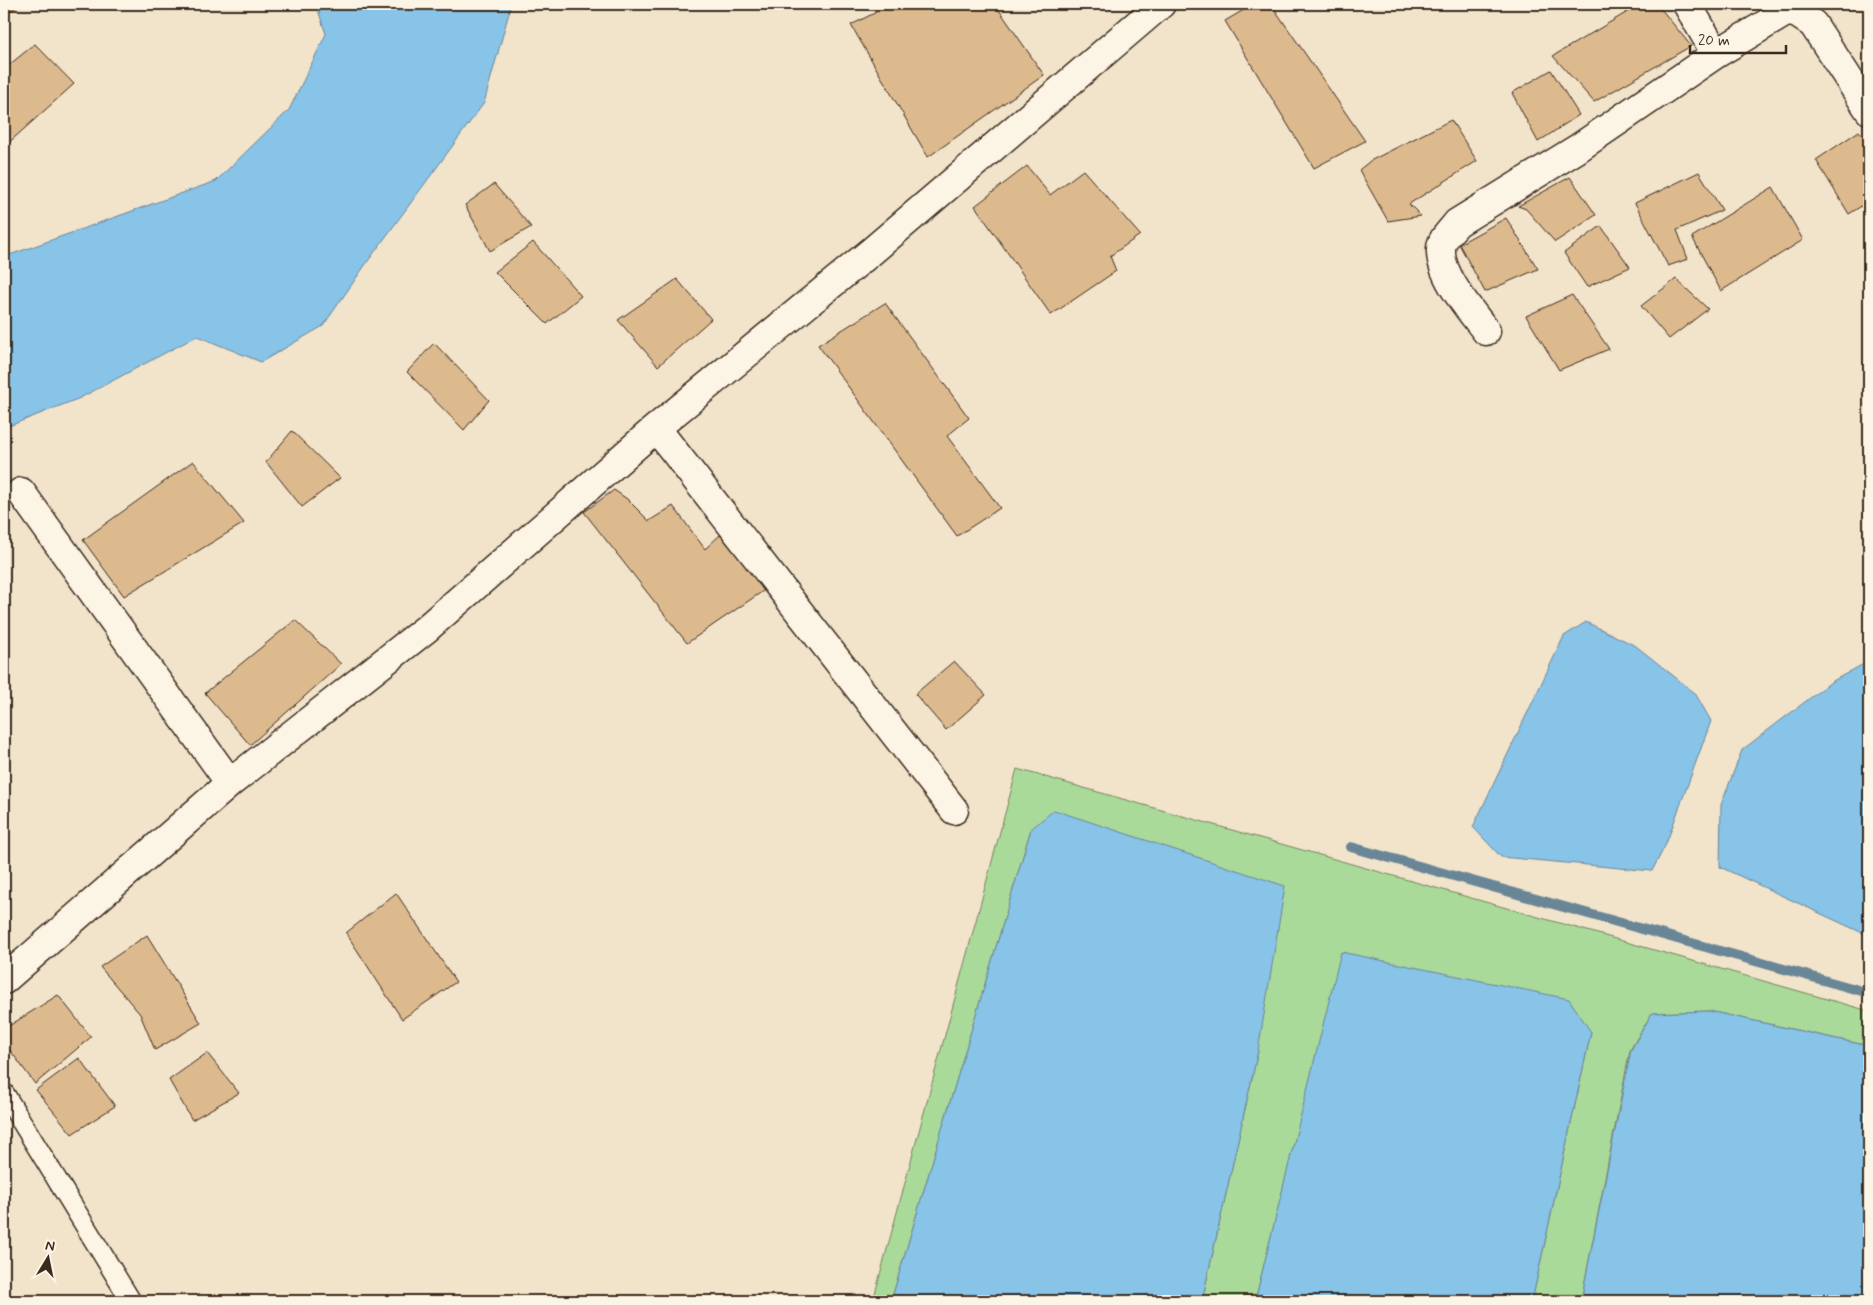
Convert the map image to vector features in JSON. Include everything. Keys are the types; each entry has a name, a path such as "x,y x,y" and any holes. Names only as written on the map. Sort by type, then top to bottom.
{"street":[{"path":"4,980 230,783 426,629 656,428 872,250 1161,4"},
{"path":"1687,4 1716,54"},
{"path":"1486,331 1448,277 1442,261 1440,248 1445,237 1457,223 1577,149 1716,54 1786,12 1796,13 1813,24 1869,110"},
{"path":"656,428 954,810"},
{"path":"21,492 230,783"}],"lane":[{"path":"4,1093 131,1301"}],"green space":[{"path":"1017,769 1869,1011 1869,1046 1709,1011 1652,1013 1630,1050 1581,1301 1532,1301 1591,1032 1342,952 1255,1301 1202,1301 1258,1051 1031,829 891,1301 873,1301"}],"water":[{"path":"316,4 508,4 510,9 484,103 368,261 323,326 261,362 197,336 80,398 4,428 4,257 216,181 289,110 326,34"},
{"path":"1586,622 1636,646 1695,693 1711,721 1666,844 1652,871 1501,857 1473,827 1564,636"},
{"path":"1869,661 1869,936 1720,867 1721,805 1742,750 1831,682"},
{"path":"1054,810 1285,886 1258,1051 1202,1301 891,1301 1031,829"},
{"path":"1341,952 1569,999 1591,1032 1532,1301 1255,1301"},
{"path":"1709,1011 1869,1046 1869,1301 1581,1301 1631,1050 1652,1013"}],"building":[{"path":"4,4 20,4 4,16"},
{"path":"892,4 995,4 1044,75 928,157 851,25"},
{"path":"1254,4 1271,4 1365,141 1314,168 1225,21"},
{"path":"1641,4 1657,4 1691,46 1594,102 1553,56"},
{"path":"35,44 74,84 4,147 4,69"},
{"path":"1551,70 1579,115 1538,142 1512,93"},
{"path":"1451,120 1477,161 1409,204 1421,216 1388,221 1359,170 1370,161"},
{"path":"1859,131 1869,142 1869,201 1849,214 1816,160"},
{"path":"1027,166 1050,195 1083,170 1140,235 1110,256 1116,271 1051,315 975,206"},
{"path":"1699,172 1722,210 1677,230 1688,259 1668,266 1635,203"},
{"path":"1570,177 1596,215 1555,242 1526,209 1518,206"},
{"path":"494,184 531,227 490,251 465,205"},
{"path":"1773,187 1803,240 1721,291 1692,237"},
{"path":"1506,218 1538,269 1485,292 1459,244"},
{"path":"1601,226 1630,267 1587,287 1564,253"},
{"path":"533,242 581,296 547,324 495,272"},
{"path":"677,279 711,319 658,366 618,320"},
{"path":"1676,279 1708,309 1669,339 1641,306"},
{"path":"1572,295 1609,349 1559,370 1526,316"},
{"path":"885,303 969,418 947,436 1000,508 957,536 818,345"},
{"path":"434,343 489,400 464,430 407,372"},
{"path":"292,431 340,478 302,507 266,462"},
{"path":"193,461 244,523 124,596 83,540"},
{"path":"614,490 627,499 649,521 673,506 705,549 720,535 766,589 687,643 584,512"},
{"path":"295,620 341,664 250,745 205,693"},
{"path":"954,661 986,695 946,730 915,694"},
{"path":"396,893 456,982 402,1019 346,933"},
{"path":"147,935 201,1023 155,1050 140,1014 100,967"},
{"path":"58,995 91,1037 35,1084 4,1042 4,1029"},
{"path":"207,1053 239,1093 192,1120 169,1080"},
{"path":"79,1058 115,1106 72,1134 36,1090"}],"waterway":[{"path":"1351,847 1869,993"}]}
